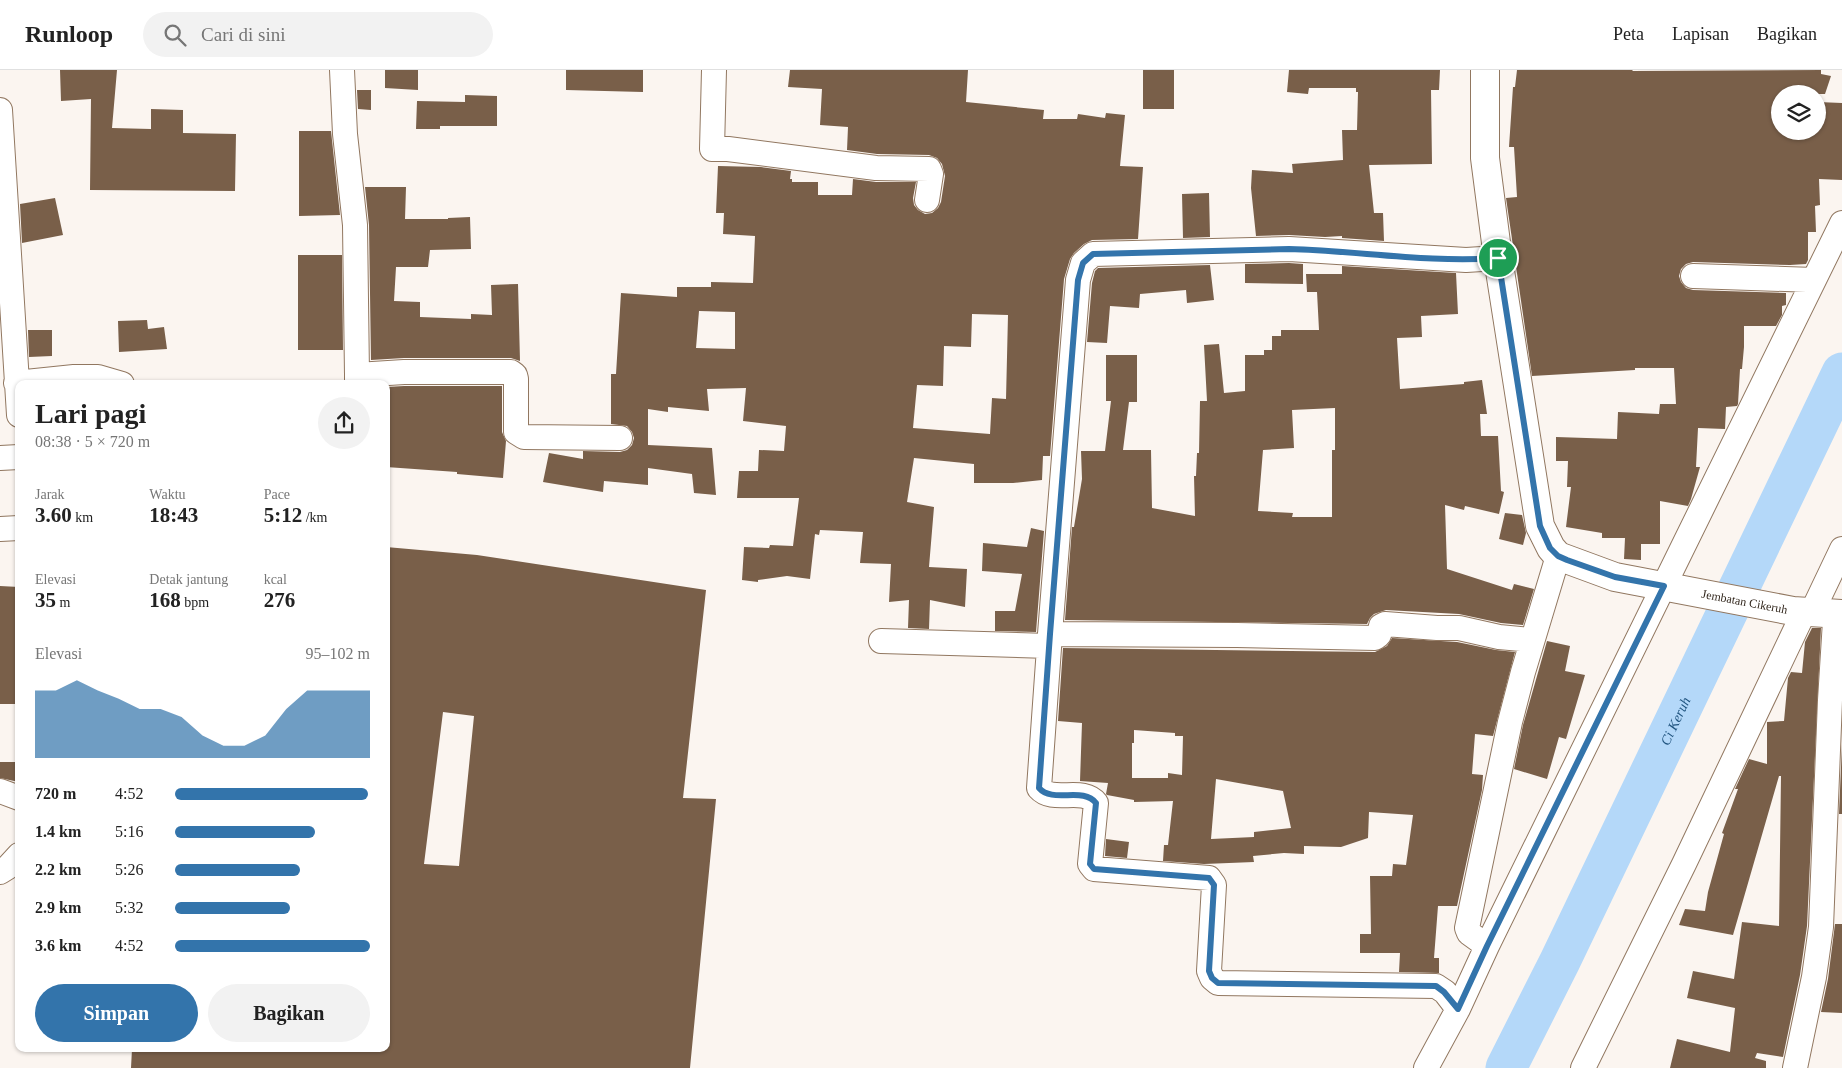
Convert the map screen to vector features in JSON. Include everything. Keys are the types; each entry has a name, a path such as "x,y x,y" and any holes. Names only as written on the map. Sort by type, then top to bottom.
{"main road":[{"path":"1485,70 1485,158 1498,258 1540,526 1550,548 1558,556"},
{"name":"Jembatan Cikeruh","path":"1558,556 1615,577 1817,613"}],"street":[{"path":"342,70 345,134 355,225 357,379 404,372 511,372 515,375 516,379 516,432 519,435 524,437 620,438"},
{"path":"714,70 712,149 728,149 876,168 929,168 931,174 927,200"},
{"path":"0,110 6,299 16,380"},
{"path":"1426,1068 1458,1009 1487,946 1842,223"},
{"path":"1458,1009 1444,992 1436,986 1218,983 1212,978 1209,971 1214,885 1209,878 1094,869 1090,864 1096,803 1089,797 1048,794 1039,788 1078,280 1083,263 1093,254 1289,249 1466,260 1498,258"},
{"path":"1693,276 1814,280"},
{"path":"41,380 74,376 98,377 108,380"},
{"path":"0,458 15,457"},
{"path":"0,529 15,528"},
{"path":"1583,1068 1684,864 1817,613 1842,549"},
{"path":"1487,946 1469,933 1467,928 1510,722 1532,640 1558,556"},
{"path":"1795,1068 1814,977 1821,927 1835,621 1817,613"},
{"path":"881,641 1049,640 1237,635 1375,638 1379,635 1381,626 1385,624 1459,628 1499,637 1532,640"},
{"path":"0,791 15,797"},
{"path":"0,872 8,868 15,860"}],"building":[{"path":"60,70 117,70 112,128 151,129 151,109 183,110 183,133 236,134 235,191 90,190 91,99 61,101"},
{"path":"385,70 418,70 418,90 385,88"},
{"path":"566,70 643,70 643,92 566,90"},
{"path":"790,70 968,70 966,102 1044,110 1043,119 1077,119 1078,114 1105,118 1106,113 1125,115 1120,166 1143,167 1138,239 1092,240 1084,244 1070,259 1064,279 1050,456 1043,456 1042,480 1013,483 974,483 974,464 914,458 907,502 934,507 929,567 967,569 965,607 930,600 929,629 908,628 909,600 889,602 891,564 860,563 863,532 820,530 819,535 815,534 810,579 787,576 758,580 758,582 742,580 744,547 769,548 770,545 793,546 799,498 737,498 739,471 758,471 759,450 784,451 786,426 743,421 746,388 707,389 709,411 668,407 668,412 648,409 648,445 712,448 716,495 694,493 692,474 648,468 648,485 604,481 603,492 543,482 549,453 583,459 583,451 620,452 627,450 632,445 634,438 627,426 611,424 611,374 616,374 621,293 677,297 677,287 711,287 711,282 753,283 755,236 723,234 724,213 716,213 718,166 761,167 791,171 790,179 792,179 792,182 818,182 818,195 852,195 853,179 876,182 916,182 913,198 914,205 918,210 925,214 932,213 938,208 941,202 945,176 942,164 937,158 929,155 877,154 847,150 848,127 820,125 822,89 788,87","holes":["699,311 735,312 735,349 696,348","972,314 1008,315 1006,399 992,398 990,434 913,428 917,385 943,386 944,346 971,347"]},
{"path":"1143,70 1174,70 1174,109 1143,109"},
{"path":"1289,70 1440,70 1439,90 1431,90 1432,164 1369,165 1374,213 1383,213 1384,241 1342,238 1342,236 1256,236 1251,188 1252,170 1293,173 1292,164 1343,160 1342,130 1357,130 1358,92 1356,92 1356,88 1309,88 1308,94 1287,92"},
{"path":"1517,70 1821,70 1821,74 1831,76 1826,91 1826,85 1771,85 1771,140 1826,140 1826,102 1842,103 1842,180 1819,179 1820,205 1815,206 1816,232 1808,232 1808,260 1806,264 1693,262 1686,264 1681,269 1679,276 1686,288 1693,290 1786,293 1786,305 1782,306 1782,315 1776,326 1744,326 1744,347 1742,369 1740,369 1738,404 1737,406 1726,407 1725,429 1698,428 1696,467 1700,467 1688,506 1660,501 1660,544 1641,544 1641,560 1624,559 1625,538 1602,538 1602,533 1566,527 1571,487 1567,487 1568,461 1556,461 1556,437 1617,439 1618,412 1659,414 1660,404 1676,404 1674,368 1635,368 1635,370 1532,376 1506,198 1517,197 1514,147 1509,147 1513,87 1515,87"},
{"path":"357,90 371,90 371,110 358,109"},
{"path":"465,95 497,96 497,126 440,126 440,129 416,129 417,101 465,102"},
{"path":"299,131 331,131 340,215 299,216"},
{"path":"365,187 406,187 405,219 470,217 471,249 430,250 428,267 396,267 394,301 420,302 420,317 471,319 471,314 492,315 491,285 518,284 520,361 511,358 404,358 371,360 369,225"},
{"path":"1209,193 1210,237 1183,238 1182,194"},
{"path":"55,198 63,235 22,243 20,204"},
{"path":"298,255 342,255 343,350 298,350"},
{"path":"1245,264 1303,264 1303,284 1245,283"},
{"path":"1210,265 1214,300 1187,303 1186,290 1140,294 1139,308 1110,306 1107,343 1087,342 1092,283 1095,271 1098,268"},
{"path":"1342,266 1456,273 1458,314 1421,316 1422,337 1397,338 1400,389 1464,384 1464,382 1482,380 1487,414 1480,414 1481,436 1498,436 1501,491 1504,492 1499,514 1465,506 1464,510 1445,505 1447,569 1512,590 1514,584 1534,589 1523,625 1501,623 1459,614 1386,610 1374,614 1367,624 1065,620 1072,527 1074,527 1082,479 1081,451 1105,451 1111,401 1106,401 1106,355 1137,355 1137,402 1129,402 1123,450 1151,450 1152,508 1195,516 1194,476 1196,476 1197,453 1199,453 1200,401 1207,401 1204,345 1219,344 1224,393 1245,391 1245,355 1264,355 1264,350 1272,350 1272,336 1281,336 1281,330 1319,330 1317,292 1307,292 1306,274 1342,274","holes":["1335,408 1335,450 1332,450 1332,517 1292,517 1293,513 1258,511 1263,450 1294,448 1292,410"]},
{"path":"147,320 148,329 164,327 167,349 119,352 118,321"},
{"path":"28,330 52,330 52,356 29,357"},
{"path":"502,386 502,432 506,441 503,478 457,474 457,472 390,467 390,387"},
{"path":"1505,513 1522,515 1526,533 1523,545 1499,539"},
{"path":"1031,528 1044,531 1036,632 995,631 995,611 1015,611 1022,574 982,571 983,543 1027,547"},
{"path":"390,547 477,555 706,590 683,798 716,799 690,1068 131,1068 132,1052 390,1052","holes":["443,712 474,716 459,866 424,864"]},
{"path":"0,586 15,587 15,704 0,704"},
{"path":"1812,628 1821,628 1807,926 1800,975 1783,1057 1757,1053 1755,1058 1766,1061 1766,1068 1670,1068 1677,1039 1730,1052 1735,1008 1687,998 1693,971 1734,979 1742,922 1779,926 1781,776 1779,776 1733,935 1679,925 1685,909 1705,911 1708,892 1724,834 1722,833 1738,789 1735,789 1749,759 1767,764 1767,722 1784,721 1788,678 1791,672 1802,673 1805,642"},
{"path":"1392,638 1457,642 1515,652 1493,736 1475,734 1472,774 1483,775 1482,790 1457,906 1438,906 1434,958 1439,958 1439,973 1399,972 1400,953 1360,953 1360,934 1371,934 1370,876 1392,876 1393,864 1406,865 1413,815 1369,812 1368,838 1341,847 1304,846 1304,854 1284,853 1253,856 1254,862 1204,864 1163,861 1164,845 1168,845 1173,801 1134,802 1134,800 1107,795 1108,783 1080,781 1082,723 1058,721 1063,648 1375,652 1387,646","holes":["1134,730 1175,733 1175,736 1183,736 1182,775 1168,773 1168,778 1132,778","1216,779 1283,791 1291,828 1254,832 1254,837 1211,839"]},
{"path":"1547,641 1570,646 1565,671 1585,675 1566,739 1559,737 1547,779 1514,769 1523,725"},
{"path":"1842,744 1842,814 1839,814"},
{"path":"0,762 15,762 15,781 0,778"},
{"path":"1106,839 1129,842 1127,858 1105,856"},
{"path":"1835,924 1842,924 1842,1013 1821,1012 1828,979"}],"waterway":[{"name":"Ci Keruh","path":"1506,1068 1560,961 1842,373"}],"route":[{"path":"1289,249 1466,260 1498,258 1540,526 1550,548 1558,556 1590,569 1615,577 1664,586 1487,946 1458,1009 1444,992 1436,986 1218,983 1212,978 1209,971 1214,885 1209,878 1094,869 1090,864 1096,803 1089,797 1048,794 1039,788 1078,280 1083,263 1093,254 1289,249"}]}
